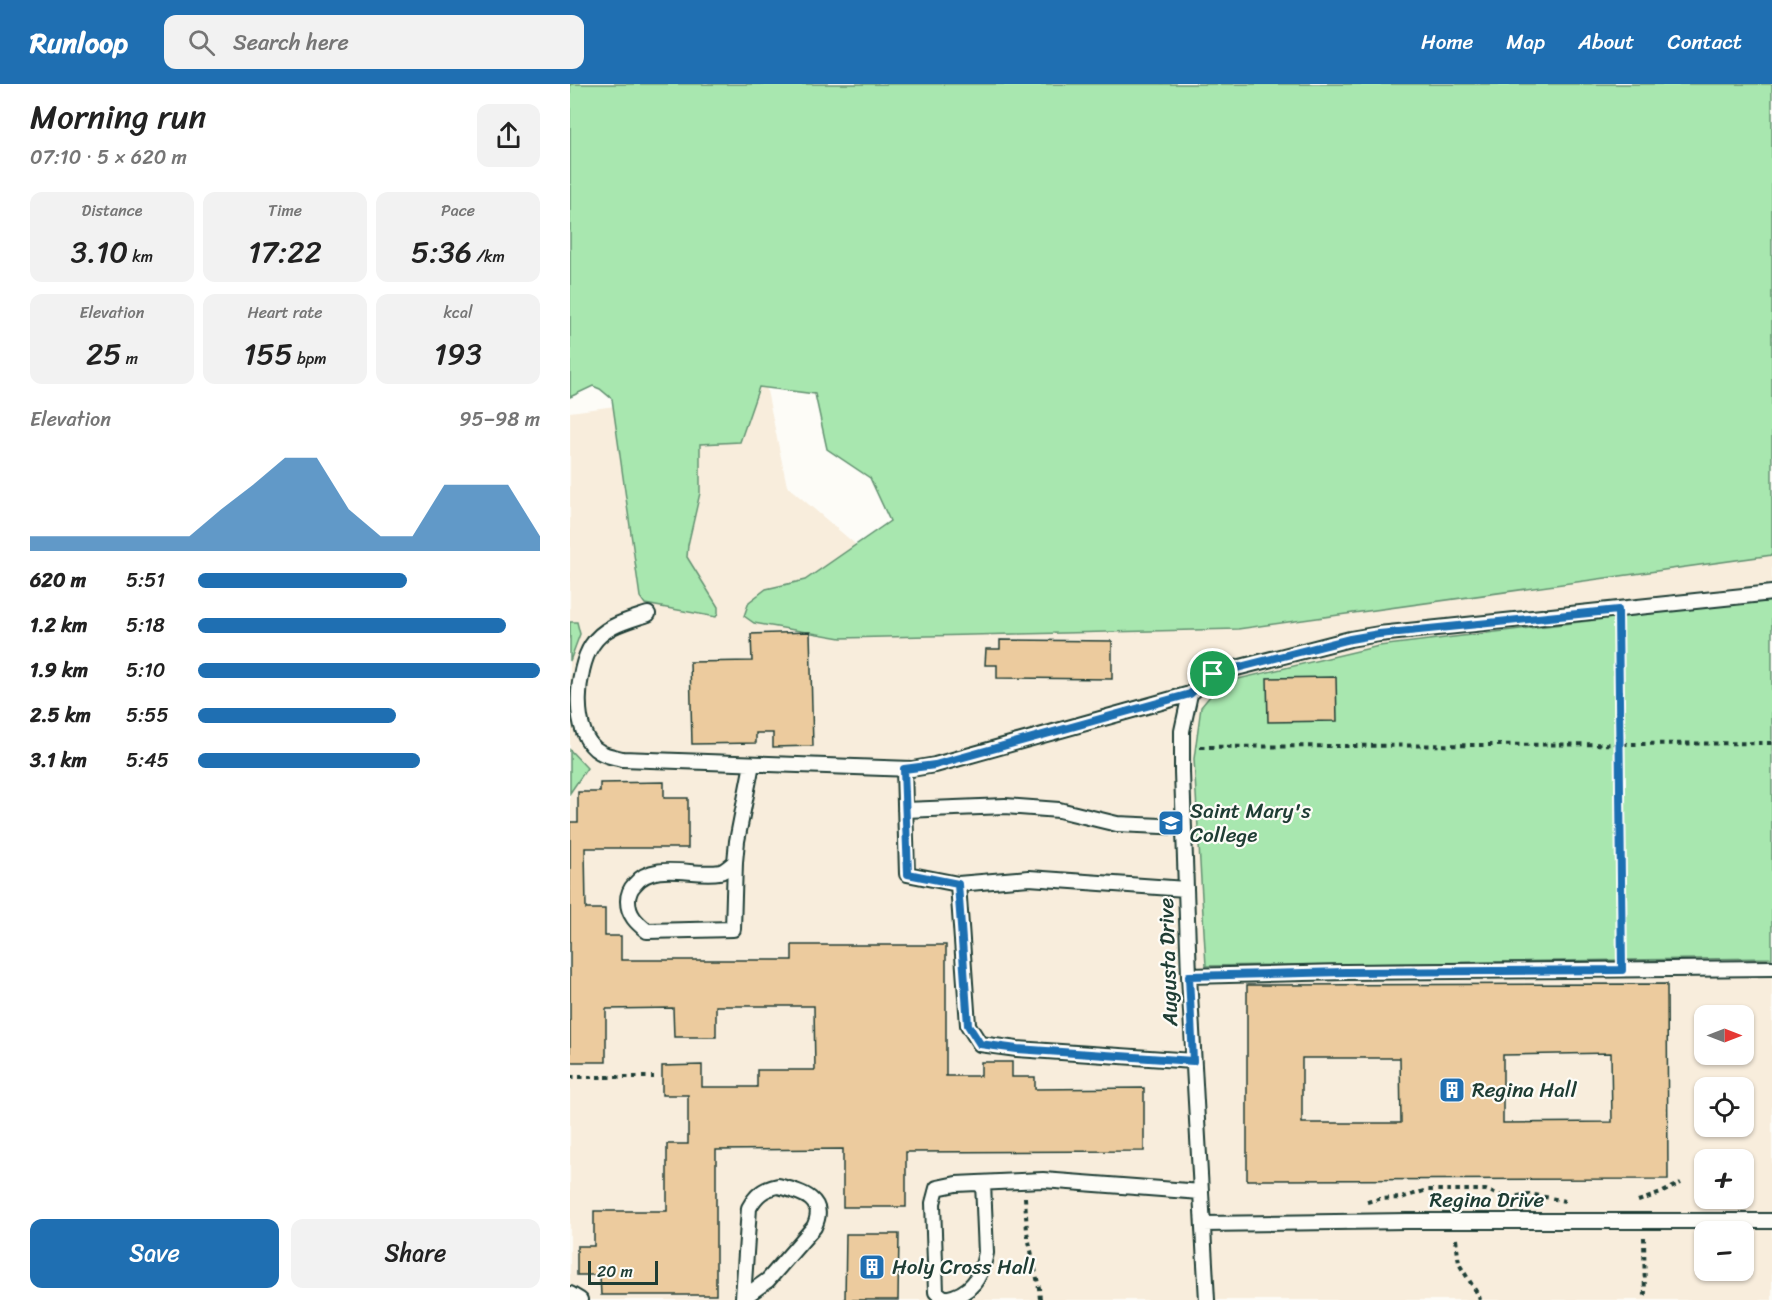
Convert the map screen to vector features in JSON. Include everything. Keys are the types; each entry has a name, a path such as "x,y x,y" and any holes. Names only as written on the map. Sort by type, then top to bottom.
{"lane":[{"path":"648,614 611,626 592,644 584,664 579,686 579,714 588,741 598,752 622,759 904,769 935,765 1190,694 1213,674 1350,639 1379,634 1772,593"},
{"name":"Augusta Drive","path":"1190,694 1182,731 1184,827 1189,976 1206,1300"},
{"path":"735,862 721,872 651,872 639,878 631,889 628,900 636,923 647,931 733,929 735,862 742,811 752,764"},
{"path":"904,769 908,874 958,884 1029,878 1186,889"},
{"path":"905,810 1005,806 1059,810 1117,824 1184,827"},
{"path":"958,884 968,1025 980,1044 1017,1049 1193,1061"},
{"path":"1189,976 1345,972 1772,968"},
{"path":"983,1183 987,1253 984,1263 979,1278 969,1288 956,1297 945,1299 936,1292 933,1203 937,1188 956,1184 1043,1180 1201,1192"},
{"path":"778,1186 798,1191 812,1199 818,1208 819,1218 814,1227 768,1280 742,1299 749,1208 755,1197 768,1188 778,1186"},
{"name":"Regina Drive","path":"1203,1224 1772,1221"},
{"path":"570,1294 580,1300"}],"path":[{"path":"1618,610 1622,970"},
{"path":"1182,748 1772,743"},
{"path":"570,1077 654,1077"},
{"path":"1024,1181 1027,1232 1040,1300"},
{"path":"1634,1203 1681,1183"},
{"path":"1364,1202 1401,1198 1427,1190 1486,1190 1507,1198 1530,1194 1569,1202"},
{"path":"1455,1221 1459,1264 1480,1300"},
{"path":"1644,1221 1645,1300"}],"shaded area":[{"name":"Saint Mary's College","path":"766,386 787,486 956,630 1238,629 1772,555 1772,1300 570,1300 570,412"}],"green space":[{"path":"570,84 1772,84 1772,555 1238,629 841,638 754,623 744,616 749,602 766,589 805,580 890,521 870,478 827,449 815,394 759,387 740,442 700,444 700,493 687,557 718,607 716,617 645,604 640,597 612,399 593,386 570,397"},
{"path":"1772,599 1772,958 1206,966 1194,759 1201,707 1221,683 1379,646"},
{"path":"570,622 577,622 580,634 570,661"},
{"path":"570,750 587,768 570,793"}],"building":[{"path":"810,632 813,746 773,747 773,733 756,733 756,743 692,744 690,662 752,661 751,634"},
{"path":"1000,640 1112,641 1112,679 997,678 997,665 985,665 986,649 1000,649"},
{"path":"1336,677 1337,721 1268,722 1267,678"},
{"path":"664,782 664,798 688,798 688,848 585,848 586,909 605,909 605,936 621,936 621,960 792,960 792,945 946,945 946,1076 981,1076 981,1062 1012,1062 1012,1077 1035,1077 1035,1089 1144,1088 1144,1151 906,1152 906,1207 843,1207 843,1149 716,1150 716,1295 601,1295 600,1275 577,1275 577,1246 594,1246 594,1211 667,1211 667,1144 688,1144 688,1095 662,1095 662,1066 702,1065 702,1087 757,1087 757,1070 815,1070 814,1006 716,1006 716,1037 674,1037 673,1008 606,1009 606,1062 570,1062 570,822 578,822 578,792 600,792 600,783"},
{"name":"Regina Hall","path":"1667,984 1668,1179 1247,1180 1247,985","holes":["1611,1053 1612,1122 1503,1123 1503,1055","1302,1058 1400,1058 1401,1123 1302,1123"]},
{"name":"Holy Cross Hall","path":"846,1234 899,1234 898,1300 845,1300"}],"place":[{"name":"Saint Mary's College","path":"1171,823"},
{"name":"Regina Hall","path":"1452,1090"},
{"name":"Holy Cross Hall","path":"872,1267"}],"route":[{"path":"1618,610 1622,970 1345,972 1189,976 1193,1061 1017,1049 980,1044 968,1025 958,884 908,874 904,769 935,765 1190,694 1213,674 1350,639 1379,634 1618,610"}]}
